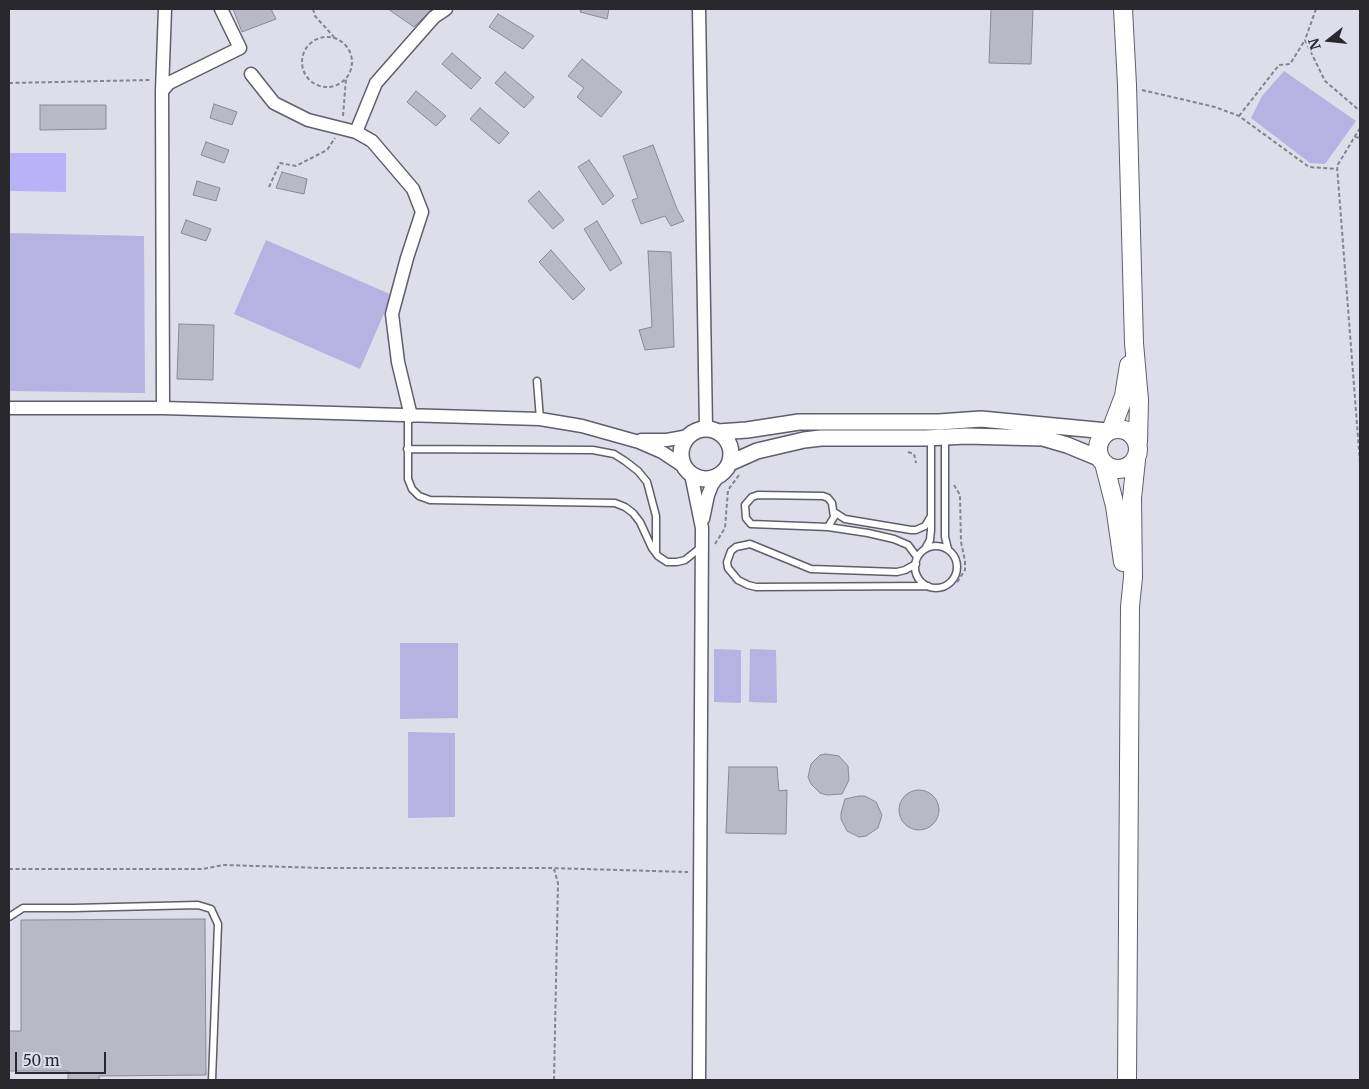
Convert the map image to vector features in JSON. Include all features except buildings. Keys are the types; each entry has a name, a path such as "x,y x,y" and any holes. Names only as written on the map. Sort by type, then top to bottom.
{"main road":[{"path":"1123,9 1128,85 1134,342 1139,400 1139,451 1136,460 1132,498 1133,577 1130,607 1127,1080"},
{"path":"1130,607 1115,506 1098,446 1101,438 1109,430 1124,396 1129,360 1134,342"},
{"path":"1109,430 1116,428 1125,429 1133,434 1138,442"},
{"path":"1102,461 1111,468 1120,470 1136,460"}],"street":[{"path":"163,408 162,86 165,9"},
{"path":"162,86 240,48 221,9"},
{"path":"356,132 376,83 434,17 446,9"},
{"path":"699,9 712,430"},
{"path":"251,74 274,103 308,120 356,132 372,141 413,189 422,212 392,314 398,362 409,416"},
{"path":"9,408 163,408 540,419 582,426 633,440 662,452 698,478 706,479 718,475 726,469 735,468 757,451 821,438 938,438 976,436 1043,438 1067,445 1102,461"},
{"path":"633,440 667,440 689,436 699,430 741,430 799,422 939,422 981,419 1109,430"},
{"path":"712,430 727,440 731,448 735,468"},
{"path":"689,436 683,445 682,461 689,471 707,547 700,872 699,1080"},
{"path":"702,528 708,495 718,475"}],"lane":[{"path":"537,381 540,419"},
{"path":"409,416 408,479 412,489 419,496 430,500 615,503 633,513 640,522 652,548 667,562 685,560 707,547"},
{"path":"939,422 938,438 945,537 948,549 956,559 957,572 954,578 944,586 938,588 928,586 756,587 738,580 728,568 727,562 731,550 750,544 811,569 898,572 917,561 930,540 939,422"},
{"path":"407,449 593,450 614,454 638,471 647,482 656,516 656,553"},
{"path":"828,527 834,517 834,512 832,503 823,496 758,495 752,497 745,506 746,518 751,524 828,527 894,539 908,546 917,561 918,576 928,586"},
{"path":"834,512 845,519 910,530 916,530 925,526 931,515"},
{"path":"925,549 937,546 948,549"},
{"path":"9,916 23,908 198,905 211,910 218,924 212,1080"}],"path":[{"path":"313,9 314,16 334,37"},
{"path":"1239,116 1279,65 1290,64 1305,40 1316,9"},
{"path":"326,36 342,41 352,55 353,63 346,78 340,84 332,87 316,84 304,73 302,65 305,49 311,42 326,36"},
{"path":"1305,40 1325,81 1360,111"},
{"path":"269,187 280,164 296,166 327,150 342,129 346,78"},
{"path":"9,83 126,80 162,86"},
{"path":"1128,85 1158,95 1215,107 1239,116 1309,167 1337,170"},
{"path":"1360,128 1337,166 1337,170 1360,463"},
{"path":"1355,137 1360,138"},
{"path":"903,449 914,454 916,463"},
{"path":"707,547 725,528 728,490 735,468"},
{"path":"954,484 960,496 961,542 965,561 965,570 956,584"},
{"path":"9,869 202,869 224,865 700,872"},
{"path":"554,869 558,883 554,1080"}],"shaded area":[{"path":"1284,71 1356,121 1325,164 1310,163 1251,118 1262,96"},
{"path":"9,153 66,153 66,192 9,191"},
{"path":"9,233 144,236 145,393 9,391"},
{"path":"266,240 392,295 360,369 234,314"},
{"path":"400,643 458,643 458,718 400,719"},
{"path":"714,649 741,650 741,703 714,702"},
{"path":"750,649 776,650 777,703 749,702"},
{"path":"408,732 455,733 455,817 408,818"}]}
